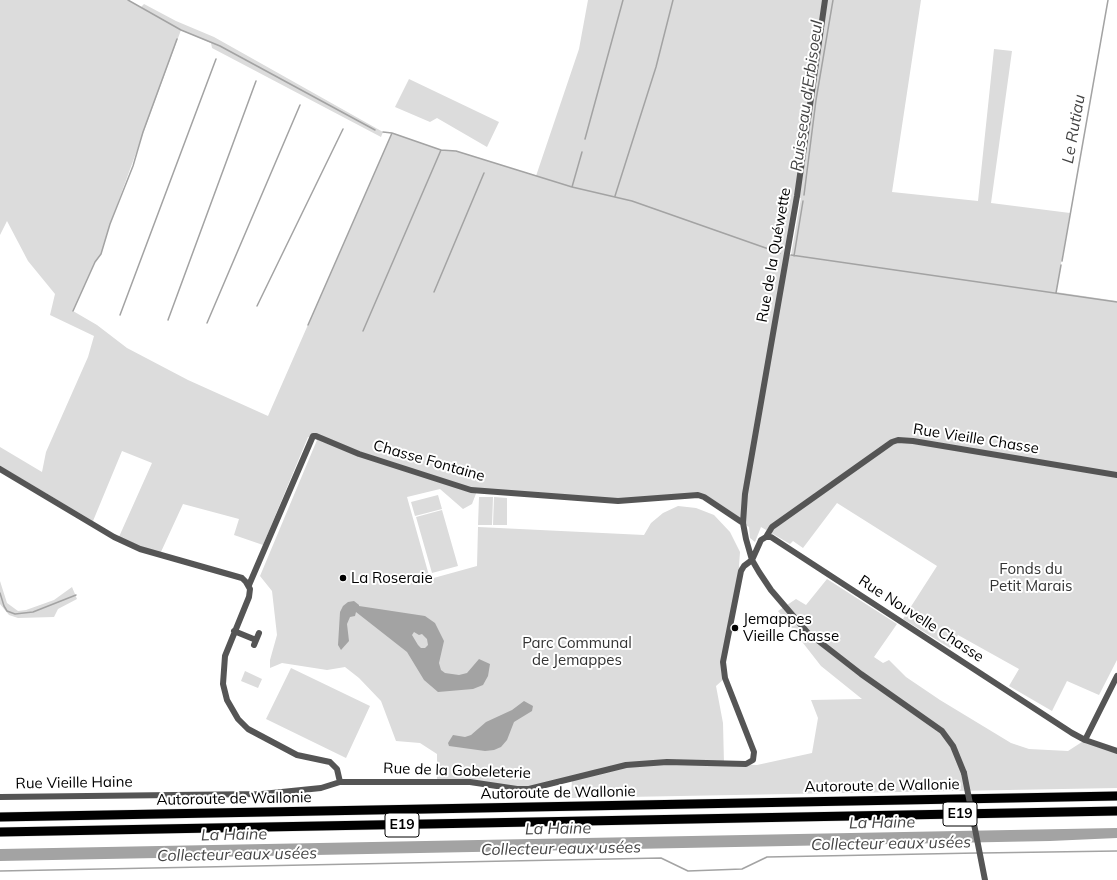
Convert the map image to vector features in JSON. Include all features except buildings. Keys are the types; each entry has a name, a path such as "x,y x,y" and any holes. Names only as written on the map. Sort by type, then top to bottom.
{"highway":[{"name":"Autoroute de Wallonie","path":"0,817 1117,796"},
{"name":"Autoroute de Wallonie","path":"0,832 1117,811"}],"street":[{"name":"Rue de la Quéwette","path":"825,0 798,196 748,478 743,523 752,560 771,590 807,632 861,674 942,731 953,746 964,773 985,880"},
{"name":"Chasse Fontaine","path":"249,585 313,436 359,454 470,490 618,501 698,496 712,502 743,523"},
{"name":"Rue Vieille Chasse","path":"766,536 772,527 892,442 898,440 928,443 1117,475"},
{"path":"0,469 114,538 140,549 242,578 249,585 249,597 225,656 224,684 227,700 238,719 248,729 291,752 330,762 337,769 340,782"},
{"path":"752,560 761,540 766,536"},
{"name":"Rue Nouvelle Chasse","path":"766,536 771,537 1019,699 1085,740 1117,751"},
{"name":"Rue de la Gobeleterie","path":"340,782 470,782 510,788 529,789 626,765 667,762 746,764 753,760 754,752 725,678 723,669 741,571 744,566 752,560"},
{"path":"234,631 256,639"},
{"path":"1085,740 1117,676"},
{"name":"Rue Vieille Haine","path":"0,797 262,794 314,789 340,782"}],"green space":[{"path":"0,0 128,0 141,7 144,4 176,21 214,37 383,132 381,137 212,48 211,43 181,30 110,224 101,254 95,262 73,311 97,325 127,348 188,380 268,416 392,133 441,150 456,151 536,176 579,49 588,0 921,0 892,192 978,201 994,49 1012,51 991,203 1070,213 1056,292 1117,301 1117,660 1099,695 1067,681 1052,711 1009,686 1019,669 958,635 950,648 903,619 937,566 837,503 803,548 793,541 790,544 761,527 755,542 750,538 749,527 704,497 636,500 477,491 472,504 463,509 440,489 407,497 430,579 477,566 478,527 644,535 651,523 663,513 678,506 696,508 714,515 730,532 740,552 739,566 741,571 723,662 725,678 716,686 723,723 724,764 757,765 812,753 818,718 811,700 862,699 821,666 778,611 796,599 806,605 827,579 897,624 874,657 883,663 889,660 906,677 940,700 1011,743 1029,749 1068,751 1085,740 1117,751 1117,788 571,798 572,778 627,764 529,787 437,781 437,754 420,743 396,741 381,701 359,678 345,667 327,670 282,663 270,668 270,660 277,635 272,591 260,576 317,440 308,437 263,545 234,535 239,519 183,504 160,554 118,539 152,463 122,451 93,521 0,466 0,447 42,472 46,452 88,357 94,336 50,315 55,294 28,261 7,221 0,235","holes":["798,197 801,198 791,255 788,255"]},
{"path":"409,79 499,122 487,147 437,118 430,122 395,107"},
{"path":"438,495 442,509 415,516 411,502"},
{"path":"479,497 493,497 492,525 478,525"},
{"path":"494,497 507,498 507,525 493,525"},
{"path":"442,510 458,566 432,573 416,517"},
{"path":"0,581 7,603 18,611 26,610 54,600 72,587 77,599 58,609 54,617 18,618 9,615 0,604"},
{"path":"291,668 370,706 346,758 266,719"},
{"path":"245,671 262,679 258,688 241,681"}],"water":[{"path":"354,601 359,606 425,616 435,623 444,641 439,663 441,670 445,673 459,675 467,673 479,659 490,664 488,676 483,685 473,689 438,692 424,680 407,652 356,612 355,616 350,617 347,624 349,641 341,650 338,645 340,612 343,606 348,602","holes":["414,632 419,635 422,634 427,639 428,645 425,648 421,648 412,635"]},
{"path":"524,701 533,706 532,711 514,722 507,740 501,747 494,750 485,751 449,746 448,743 453,735 465,737 471,735 486,722 512,710"},
{"path":"1117,828 1117,838 1050,841 0,861 0,849"}],"waterway":[{"path":"128,0 181,30 220,46 375,130"},
{"path":"585,139 623,0"},
{"path":"615,196 656,67 673,0"},
{"name":"Ruisseau d'Erbisoeul","path":"804,195 816,100 833,0"},
{"name":"Le Rutiau","path":"1062,261 1108,0"},
{"path":"73,311 95,262 101,254 110,224 133,166 143,132 177,39"},
{"path":"120,315 216,59"},
{"path":"168,320 256,81"},
{"path":"207,323 300,105"},
{"path":"257,306 343,129"},
{"path":"383,132 392,133 441,150 456,151 572,187 632,201 780,253"},
{"path":"308,325 392,133"},
{"path":"363,331 441,150"},
{"path":"572,187 582,152"},
{"path":"434,292 484,173"},
{"name":"Ruisseau d'Erbisoeul","path":"794,256 803,201"},
{"path":"791,255 1117,302"},
{"name":"Le Rutiau","path":"1056,293 1061,265"},
{"path":"0,593 7,611 15,614 33,612 76,595"},
{"name":"Collecteur eaux usées","path":"981,853 1117,851"},
{"name":"Collecteur eaux usées","path":"0,871 661,858 688,871 742,869 767,857 977,853"}],"place":[{"name":"La Roseraie","path":"343,578"},
{"name":"Jemappes Vieille Chasse","path":"735,628"}],"park label":[{"name":"Fonds du Petit Marais","path":"1031,578"},
{"name":"Parc Communal de Jemappes","path":"577,652"}],"water label":[{"name":"La Haine","path":"882,823"},
{"name":"La Haine","path":"558,829"},
{"name":"La Haine","path":"234,835"}]}
